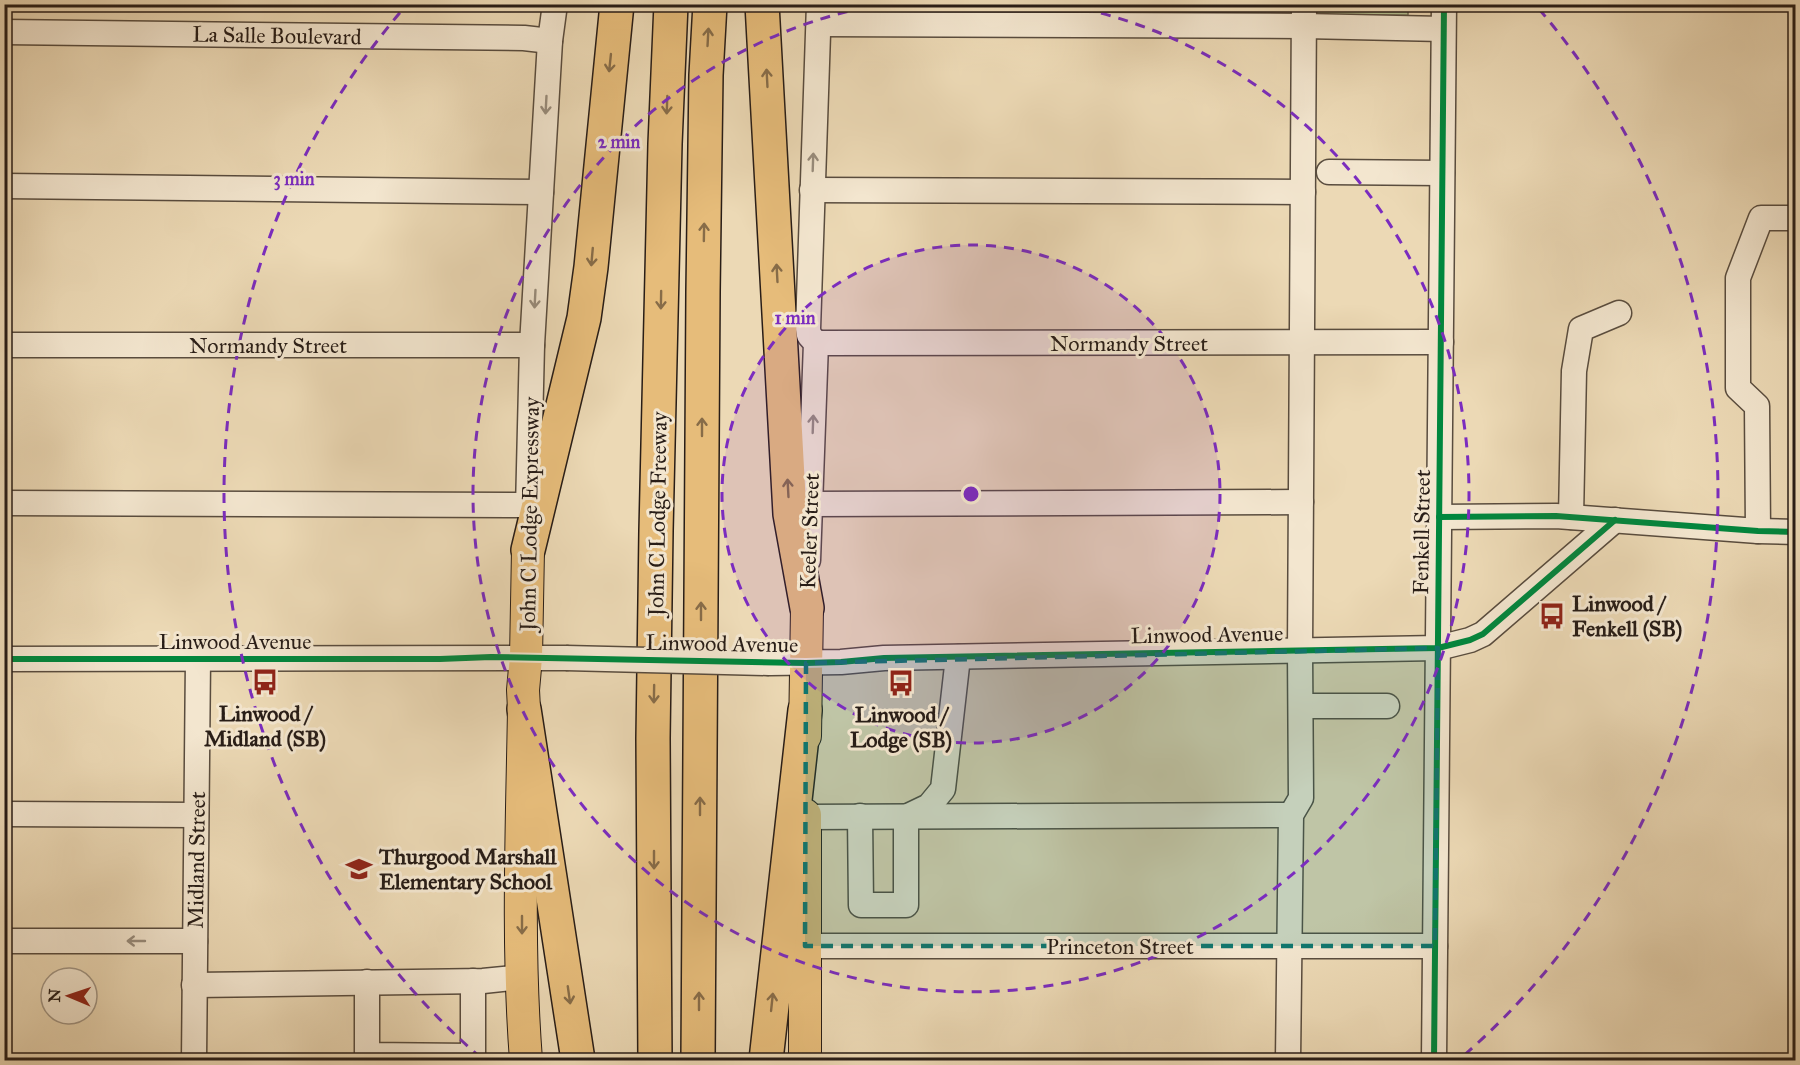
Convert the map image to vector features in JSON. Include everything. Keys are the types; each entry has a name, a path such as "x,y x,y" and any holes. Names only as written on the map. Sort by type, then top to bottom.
{"highway":[{"path":"528,550 584,318 616,4"},
{"name":"John C Lodge Freeway","path":"655,1060 653,738 656,531 665,144 671,4"},
{"name":"John C Lodge Freeway","path":"698,1060 703,292 706,75 710,4"},
{"path":"762,4 790,514 807,608"},
{"path":"524,709 578,1060"},
{"path":"766,1060 805,710"}],"main road":[{"name":"John C Lodge Expressway","path":"526,1060 522,977 523,690 526,657 528,550"},
{"name":"Keeler Street","path":"805,1060 807,608"}],"street":[{"name":"John C Lodge Expressway","path":"528,550 532,345 550,41 555,4"},
{"name":"Fenkell Street","path":"1434,1060 1444,4"},
{"name":"Keeler Street","path":"807,608 816,343 809,335 808,329 819,14"},
{"path":"819,14 1304,15 1443,29"},
{"path":"1288,1060 1291,815 1301,798 1304,15"},
{"name":"La Salle Boulevard","path":"4,32 524,38 550,41"},
{"path":"1329,172 1442,173"},
{"path":"4,186 541,192"},
{"path":"812,189 1303,192"},
{"path":"1758,531 1757,406 1738,388 1738,278 1761,218 1796,218"},
{"path":"1571,517 1574,371 1581,329 1618,313"},
{"name":"Normandy Street","path":"816,343 1441,342"},
{"name":"Normandy Street","path":"4,345 532,345"},
{"path":"810,504 1301,502"},
{"path":"4,503 528,505"},
{"path":"1439,517 1498,515 1571,517 1796,532"},
{"name":"Linwood Avenue","path":"4,659 526,657 806,663 958,657 1438,648 1484,634 1615,520"},
{"path":"906,817 929,806 943,789 958,657"},
{"name":"Midland Street","path":"194,1060 198,659"},
{"path":"1301,706 1387,706"},
{"path":"4,814 196,815"},
{"path":"805,817 1291,815"},
{"path":"860,816 861,905 906,904 906,817"},
{"path":"871,946 872,905"},
{"path":"4,941 195,941"},
{"name":"Princeton Street","path":"805,946 1435,946"},
{"path":"194,985 473,981 522,977"},
{"path":"367,982 367,1056 473,1056 473,981"}],"highlighted area":[{"path":"1438,648 1435,946 805,946 806,663"}],"green space":[{"path":"1310,5 1408,5 1408,15 1311,16"}],"cycle path":[{"path":"1434,1060 1444,4"},
{"path":"1439,517 1556,516 1796,532"},
{"path":"4,659 491,657 806,663 884,658 1438,648 1470,640 1483,634 1615,520"}],"place":[{"name":"Linwood / Fenkell (SB)","path":"1552,616"},
{"name":"Linwood / Midland (SB)","path":"265,682"},
{"name":"Linwood / Lodge (SB)","path":"901,683"},
{"name":"Thurgood Marshall Elementary School","path":"359,869"}]}
